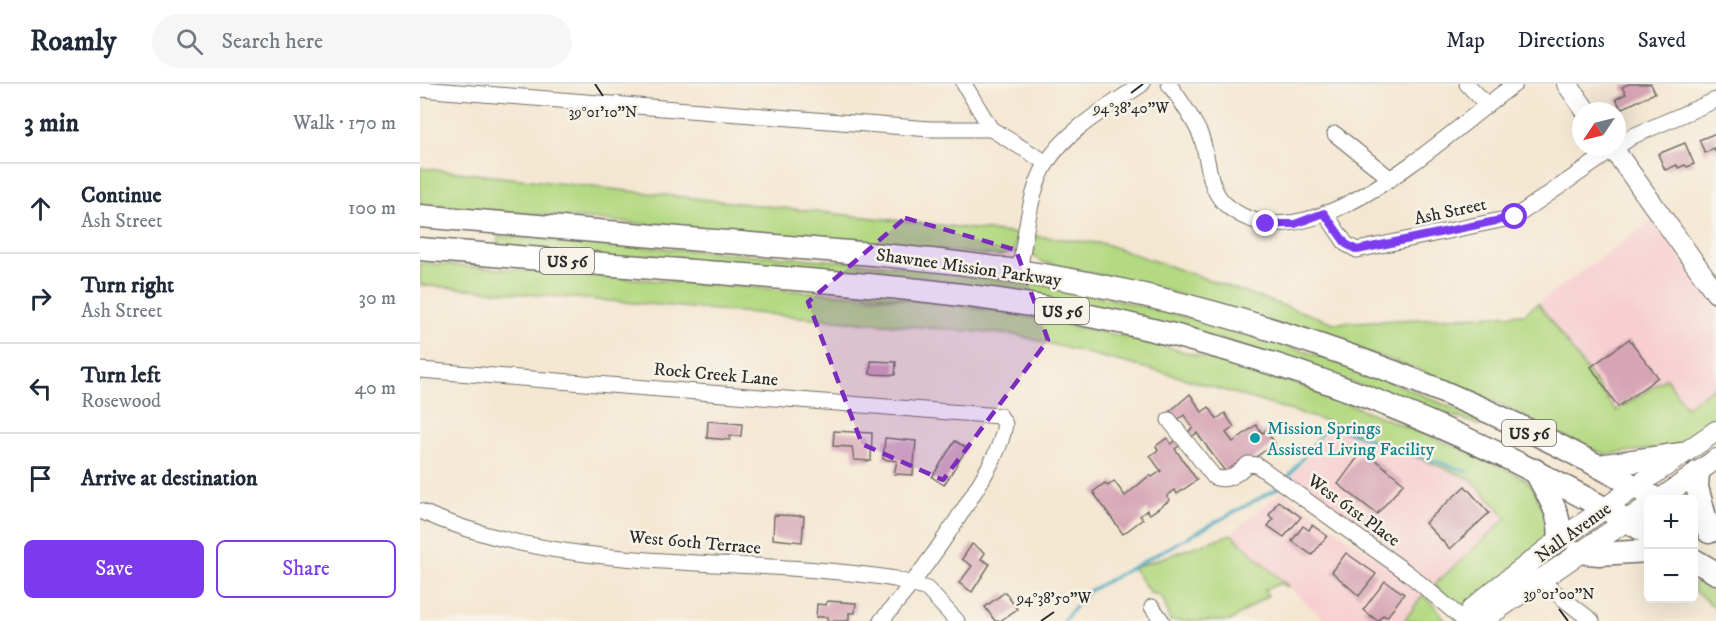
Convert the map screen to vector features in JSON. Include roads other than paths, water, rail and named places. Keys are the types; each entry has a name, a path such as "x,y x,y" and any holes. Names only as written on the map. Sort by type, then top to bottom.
{"highway":[{"name":"Shawnee Mission Parkway","path":"420,216 879,254 1073,281 1209,312 1336,352 1449,396 1599,466 1650,495"},
{"name":"Shawnee Mission Parkway","path":"420,249 861,284 950,293 1074,313 1203,344 1340,386 1481,444 1535,470 1644,531"},
{"path":"1599,466 1681,454"},
{"path":"1706,530 1697,487 1707,466"},
{"path":"1535,470 1558,515 1569,546 1599,554 1644,552"},
{"path":"1698,562 1716,573"}],"main road":[{"path":"1567,84 1580,102"},
{"path":"1621,156 1716,292"},
{"name":"Nall Avenue","path":"1481,621 1541,581 1569,546 1605,509 1716,430"},
{"path":"1665,495 1707,466"},
{"name":"Nall Avenue","path":"1467,621 1471,610 1525,569 1569,546 1626,521 1644,509"}],"street":[{"path":"964,84 991,129 1047,163"},
{"path":"1018,272 1035,191 1047,163 1079,127 1142,84"},
{"path":"1169,84 1200,133 1214,186 1223,202 1245,217 1266,224 1295,224 1324,213 1390,179 1432,150 1515,84"},
{"path":"1467,84 1487,105"},
{"path":"420,89 506,90 930,129 991,129"},
{"name":"Ash Street","path":"1626,141 1716,100"},
{"path":"1335,134 1390,179"},
{"name":"Ash Street","path":"1324,213 1346,244 1357,250 1515,217 1603,156"},
{"name":"Rock Creek Lane","path":"420,370 1000,416 1005,424 1002,443 938,551 913,584"},
{"name":"West 61st Place","path":"1169,420 1214,477 1221,480 1232,478 1248,464 1257,465 1409,574 1467,621"},
{"name":"West 60th Terrace","path":"420,511 468,529 554,550 877,576 927,589 957,621"},
{"path":"1525,569 1592,621"},
{"path":"882,621 913,584"},
{"path":"1152,607 1162,621"}],"waterway":[{"path":"1286,480 1323,431 1336,428 1468,472"},
{"path":"1063,621 1089,591 1280,487"}],"place":[{"name":"Mission Springs Assisted Living Facility","path":"1255,438"}]}
